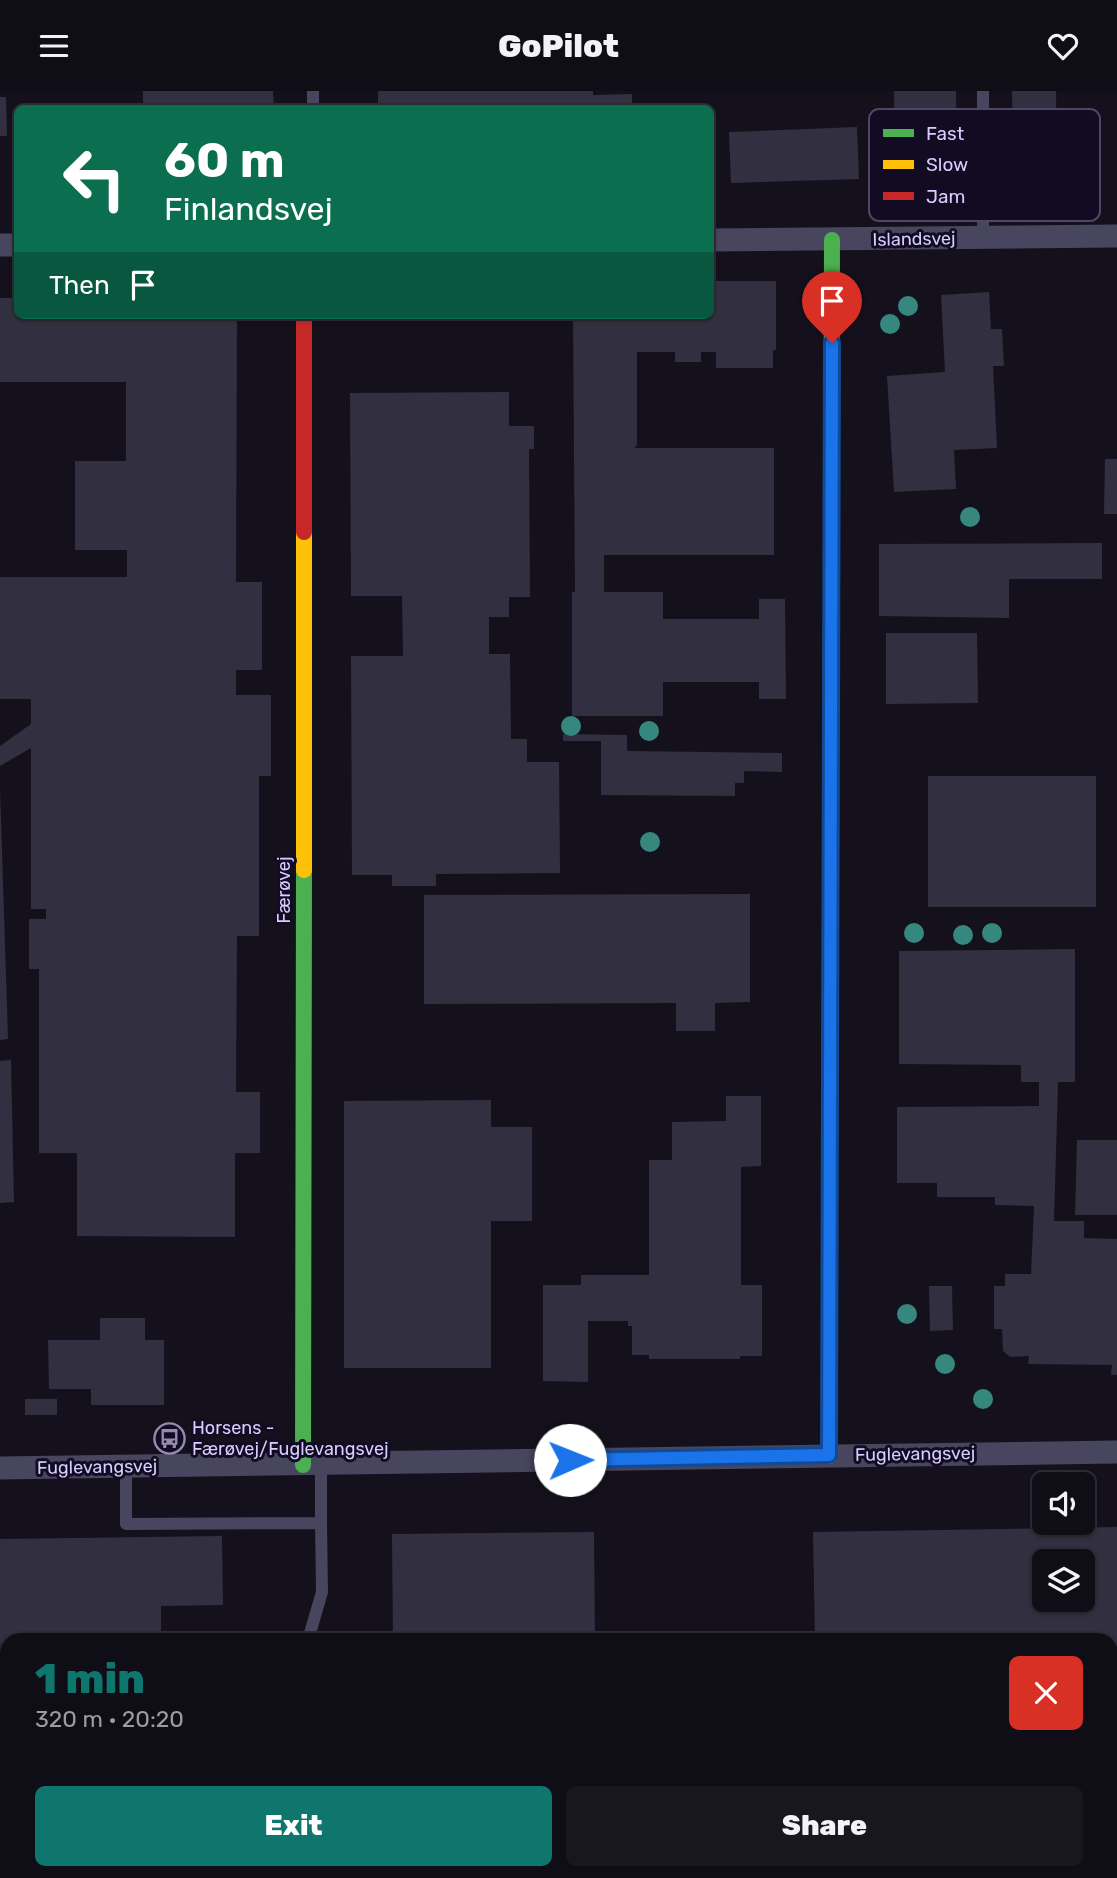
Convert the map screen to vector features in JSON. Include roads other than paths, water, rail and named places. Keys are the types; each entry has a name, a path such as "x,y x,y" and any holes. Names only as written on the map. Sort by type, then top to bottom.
{"street":[{"name":"Islandsvej","path":"714,240 1117,236"},
{"path":"829,1455 832,240"},
{"name":"Færøvej","path":"304,319 312,1465"},
{"name":"Fuglevangsvej","path":"0,1468 1117,1452"}],"lane":[{"path":"983,91 983,109"},
{"path":"983,221 983,238"},
{"path":"310,1633 322,1591 321,1523 312,1465"},
{"path":"126,1467 126,1524 321,1523"}],"place":[{"name":"Horsens - Færøvej/Fuglevangsvej","path":"169,1438"}]}
